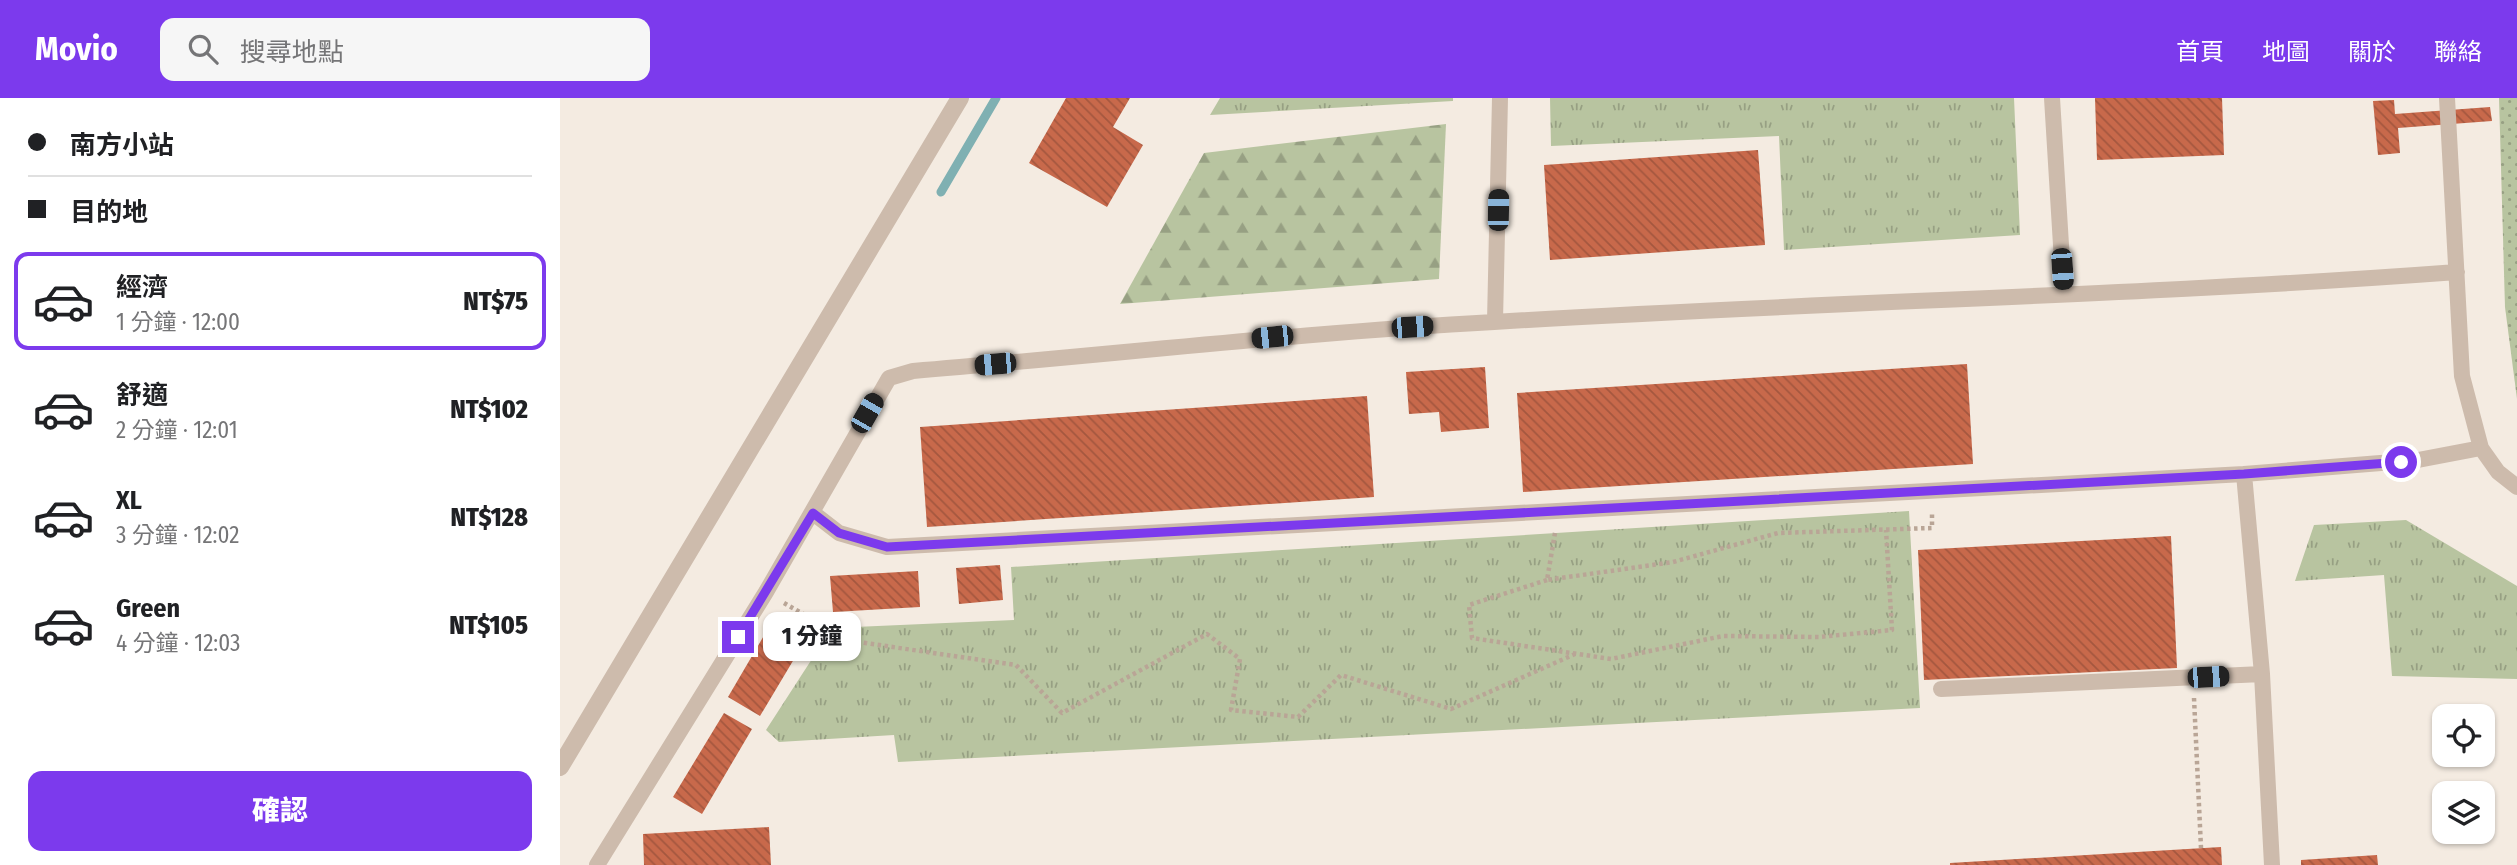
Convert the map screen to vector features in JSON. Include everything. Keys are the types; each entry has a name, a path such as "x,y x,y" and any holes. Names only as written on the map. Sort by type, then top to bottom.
{"street":[{"path":"560,767 960,98"}],"lane":[{"path":"1495,321 1500,98"},
{"path":"2052,98 2064,294"},
{"path":"2448,98 2462,376 2481,448 2498,472 2517,487"},
{"path":"597,865 766,592 889,379 913,371 1272,337 1495,321 2318,282 2456,272"},
{"path":"813,513 839,533 887,547 2244,474 2418,460 2481,448"},
{"path":"2244,474 2262,674 2272,865"},
{"path":"1941,689 2262,674"}],"path":[{"path":"1886,530 1892,630 1819,637 1723,636 1611,659 1472,638 1469,605 1547,580 1673,562 1778,533 1932,527 1931,491"},
{"path":"1547,580 1556,512"},
{"path":"766,592 814,621 817,636 1016,666 1062,713 1208,634 1240,659 1231,710 1297,717 1341,675 1451,709 1575,654"},
{"path":"2194,693 2201,848"}],"green space":[{"path":"1220,98 1453,98 1453,101 1210,115"},
{"path":"1550,98 2014,98 2020,235 1784,250 1779,136 1551,146"},
{"path":"2499,98 2517,98 2517,399 2505,307"},
{"path":"1446,124 1439,279 1120,304 1204,153"},
{"path":"1909,511 1920,708 898,762 894,735 779,742 766,730 832,628 1014,620 1011,567"},
{"path":"2406,520 2517,586 2517,679 2392,676 2384,575 2295,581 2314,525"}],"building":[{"path":"1066,98 1130,98 1113,127 1143,145 1107,207 1029,163"},
{"path":"2095,98 2222,98 2224,155 2097,160"},
{"path":"2394,100 2395,114 2490,107 2492,121 2398,128 2400,153 2378,155 2373,101"},
{"path":"1758,150 1765,245 1550,260 1544,165"},
{"path":"1967,364 1973,464 1523,492 1517,393"},
{"path":"1485,367 1489,428 1441,432 1439,412 1409,414 1406,372"},
{"path":"1367,396 1374,497 927,527 920,427"},
{"path":"2171,536 2177,668 1924,680 1918,550"},
{"path":"1000,565 1003,600 959,604 956,568"},
{"path":"918,571 920,607 833,612 830,576"},
{"path":"776,615 809,634 760,716 728,697"},
{"path":"724,713 752,729 702,814 673,797"},
{"path":"769,827 771,865 644,865 643,834"},
{"path":"2221,847 2222,865 1950,865 1950,863"},
{"path":"2377,855 2378,865 2301,865 2301,860"}],"waterway":[{"path":"941,192 996,98"}],"route":[{"path":"738,637 813,513 839,533 887,547 2244,474 2401,462"}]}
